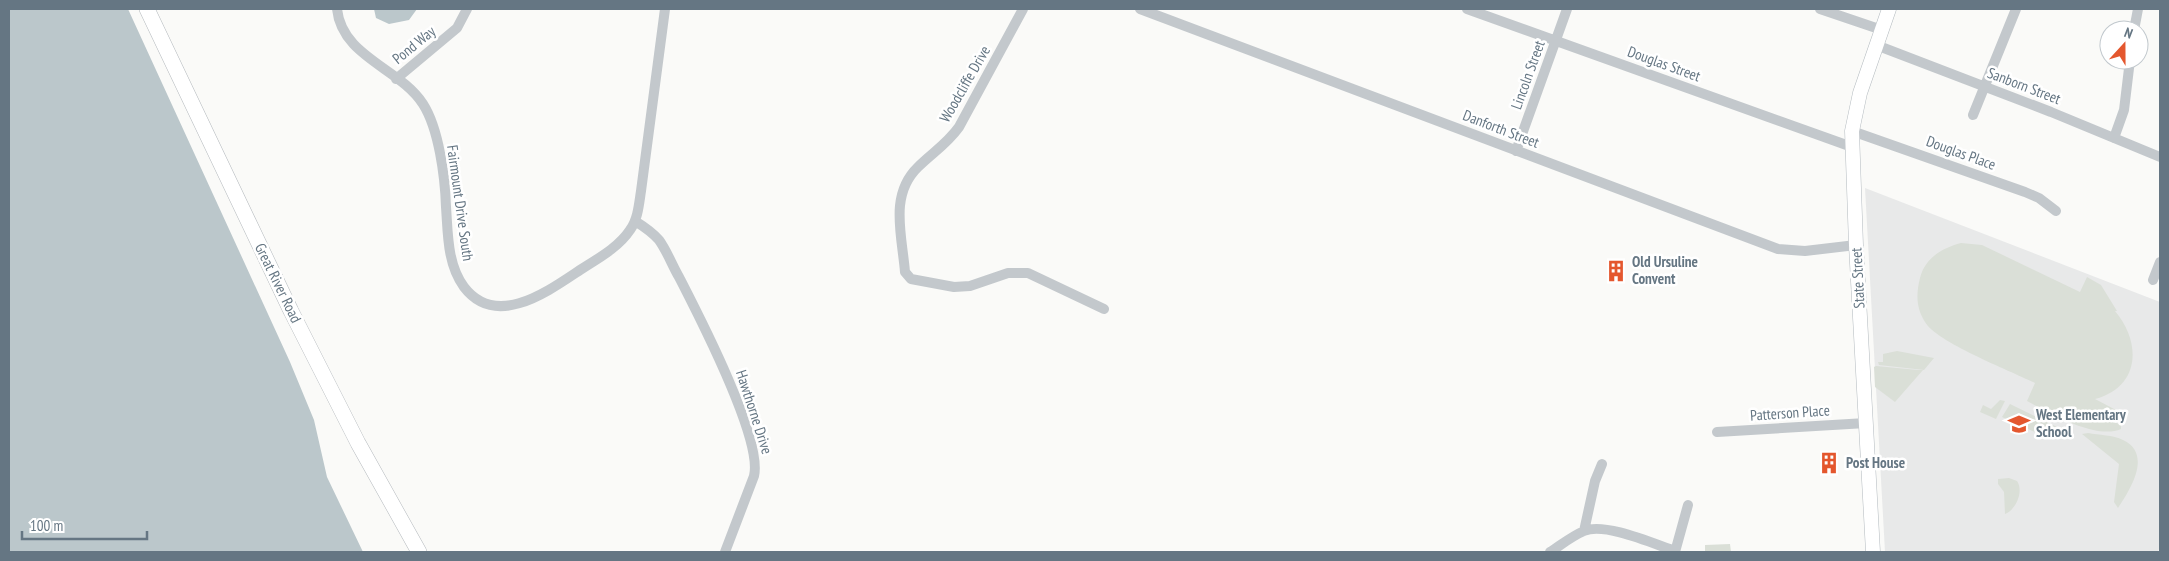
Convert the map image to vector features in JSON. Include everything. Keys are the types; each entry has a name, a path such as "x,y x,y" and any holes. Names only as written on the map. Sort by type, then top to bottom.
{"main road":[{"name":"Great River Road","path":"147,9 291,310 358,443 419,552"}],"street":[{"name":"Fairmount Drive South","path":"337,9 340,24 349,39 396,78 422,103 433,125 443,181 453,263 463,286 481,302 491,305 512,306 534,299 616,245 625,237 635,221 641,191 665,9"},
{"name":"Pond Way","path":"396,78 457,28 467,9"},
{"name":"Woodcliffe Drive","path":"1023,9 959,127 950,139 910,174 902,188 900,210 905,272 911,279 954,287 970,286 1008,273 1028,273 1104,309"},
{"name":"Danforth Street","path":"1140,9 1778,249 1796,252 1856,245"},
{"name":"Douglas Street","path":"1467,9 1852,147"},
{"name":"Lincoln Street","path":"1516,151 1568,9"},
{"path":"1820,9 1882,30"},
{"name":"State Street","path":"1873,552 1856,245 1852,131 1858,100 1889,9"},
{"path":"1973,115 1986,87 2016,9"},
{"name":"Sanborn Street","path":"1876,45 2160,157"},
{"path":"2114,138 2124,110 2129,70"},
{"name":"Douglas Place","path":"1852,131 2025,192 2039,198 2056,211"},
{"name":"Hawthorne Drive","path":"635,221 660,241 726,372 755,462 754,476 725,552"},
{"path":"2153,280 2160,262"},
{"name":"Patterson Place","path":"1717,432 1866,423"},
{"path":"1584,531 1595,481 1602,464"},
{"path":"1550,552 1584,531 1593,529 1610,531 1675,552 1688,505"}],"shaded area":[{"path":"9,9 128,9 290,362 314,420 327,477 363,552 9,552"},
{"path":"374,9 417,9 409,20 389,24 376,18"},
{"name":"West Elementary School","path":"1865,188 2160,302 2160,546 2158,552 1885,552"},
{"path":"1961,243 1982,245 2080,292 2087,277 2101,285 2124,323 2130,337 2132,350 2132,362 2128,374 2121,385 2110,393 2095,399 2116,410 2112,421 2121,425 2121,429 2099,431 2086,428 2073,424 2027,401 2035,383 1958,347 1932,330 1925,322 1920,311 1917,295 1922,271 1935,255"},
{"path":"1897,351 1934,358 1924,370 1879,365 1878,362 1883,362 1883,354"},
{"path":"1874,367 1923,370 1895,402 1875,387"},
{"path":"2000,400 2005,401 1996,419 1980,412 1983,405 1991,409"},
{"path":"2010,404 2057,427 2052,440 2002,417"},
{"path":"2088,433 2119,438 2132,446 2137,454 2138,463 2133,482 2118,508 2114,502 2119,464 2082,434"},
{"path":"2009,478 2017,481 2020,490 2018,500 2012,509 2005,514 2004,492 1998,484 1998,479"},
{"path":"1730,544 1731,552 1705,552 1705,545"}],"place":[{"name":"Old Ursuline Convent","path":"1616,271"},
{"name":"West Elementary School","path":"2019,424"},
{"name":"Post House","path":"1829,463"}]}
